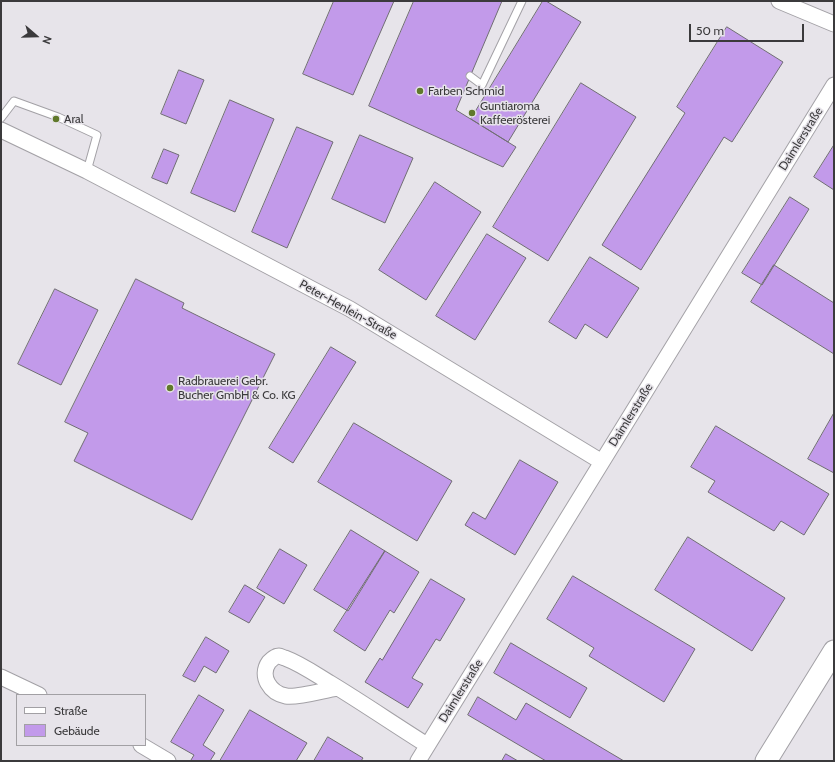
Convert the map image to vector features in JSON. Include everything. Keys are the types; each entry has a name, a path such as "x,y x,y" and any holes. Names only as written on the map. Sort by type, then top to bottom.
{"main road":[{"path":"766,761 834,651"}],"street":[{"path":"779,1 834,24"},
{"name":"Daimlerstraße","path":"418,761 834,85"},
{"name":"Peter-Henlein-Straße","path":"1,130 87,170 350,309 602,462"},
{"path":"1,677 37,694"},
{"path":"337,688 427,746"},
{"path":"143,746 168,761"}],"lane":[{"path":"470,76 482,85 522,1"},
{"path":"1,118 14,101 58,117 97,136 87,170"}],"building":[{"path":"334,1 394,1 353,95 303,74"},
{"name":"Farben Schmid","path":"414,1 502,1 456,110 516,147 503,167 369,106"},
{"path":"543,1 546,1 581,22 508,142 471,119"},
{"path":"727,27 783,62 732,142 724,137 641,270 602,245 685,113 677,107"},
{"path":"179,70 204,80 186,124 161,114"},
{"path":"581,83 636,117 548,261 493,227"},
{"path":"230,100 274,119 235,212 191,193"},
{"path":"297,127 333,142 287,248 252,232"},
{"path":"360,135 413,158 385,223 332,199"},
{"path":"834,145 834,190 814,177"},
{"path":"164,149 179,155 167,184 152,178"},
{"path":"435,182 481,212 426,300 379,270"},
{"path":"790,197 809,209 762,285 742,273"},
{"path":"487,234 526,258 475,340 436,316"},
{"path":"590,257 639,288 607,338 585,324 576,339 549,322"},
{"path":"774,265 834,303 834,354 751,302"},
{"name":"Radbrauerei Gebr. Bucher GmbH & Co. KG","path":"136,279 184,303 182,308 275,354 192,520 74,461 88,433 65,422"},
{"path":"55,289 98,310 61,385 18,364"},
{"path":"331,347 356,362 293,463 269,448"},
{"path":"834,413 834,473 808,459"},
{"path":"354,423 452,481 417,541 318,482"},
{"path":"716,426 829,494 804,535 781,521 774,531 708,492 715,481 691,467"},
{"path":"520,460 558,482 515,555 465,525 473,512 485,519"},
{"path":"351,530 385,551 348,611 314,590"},
{"path":"688,537 785,598 752,651 655,590"},
{"path":"280,549 307,565 284,604 257,588"},
{"path":"385,551 419,572 394,613 390,610 365,651 334,631"},
{"path":"573,576 695,649 664,702 589,656 594,648 547,619"},
{"path":"431,579 465,599 440,641 436,639 412,678 423,684 408,708 365,682 380,658 382,660"},
{"path":"245,585 265,597 249,623 229,612"},
{"path":"206,637 229,651 216,673 204,666 195,682 183,676"},
{"path":"511,643 587,688 570,718 494,673"},
{"path":"199,695 224,710 203,745 215,753 210,761 192,761 191,760 194,755 171,742"},
{"path":"478,697 516,720 526,703 624,761 546,761 468,715"},
{"path":"250,710 307,743 296,761 220,761"},
{"path":"328,737 363,758 361,761 314,761"},
{"path":"506,754 518,761 502,761"}],"place":[{"name":"Farben Schmid","path":"420,91"},
{"name":"Guntiaroma Kaffeerösterei","path":"472,113"},
{"name":"Aral","path":"56,119"},
{"name":"Radbrauerei Gebr. Bucher GmbH & Co. KG","path":"170,388"}]}
